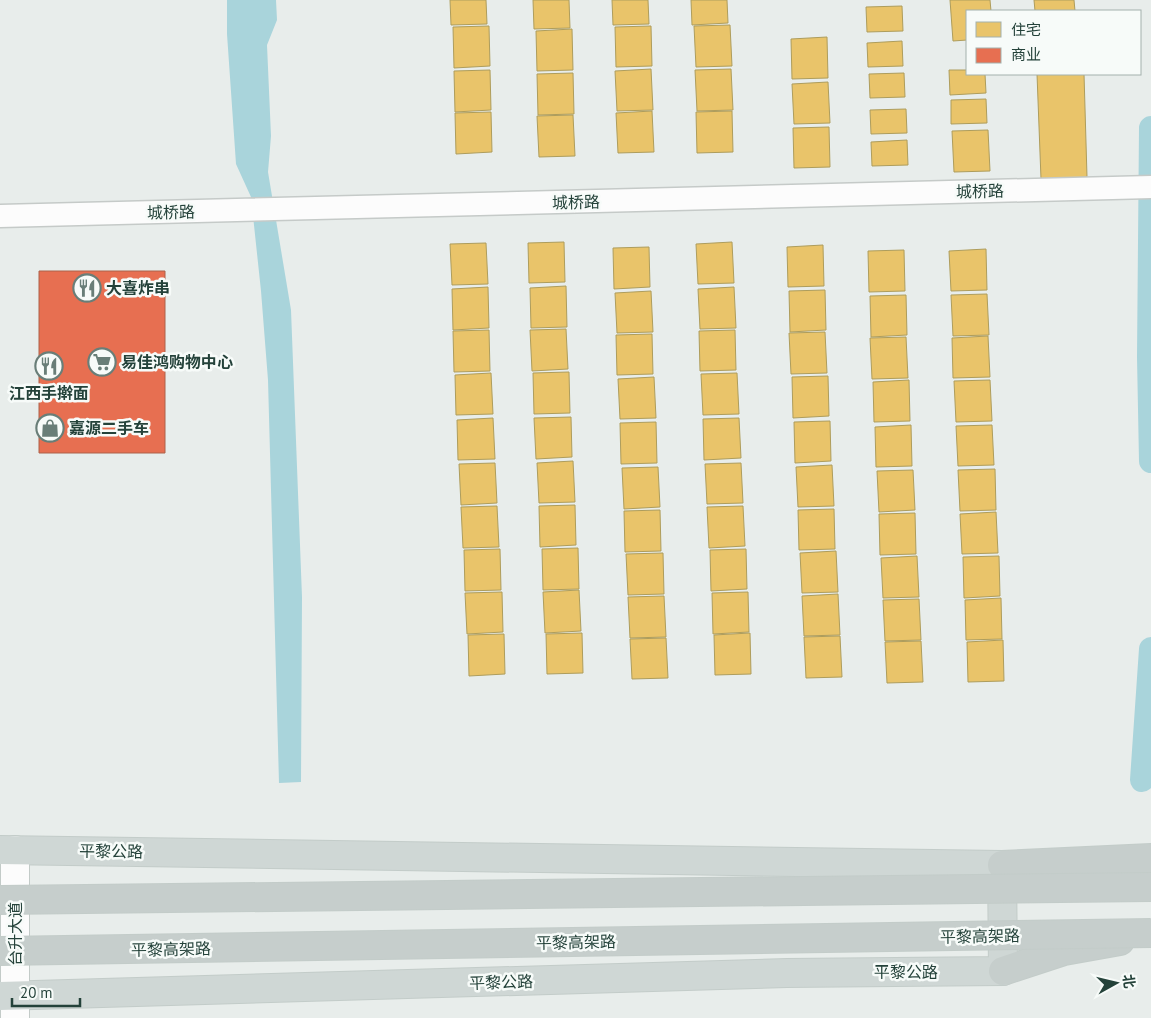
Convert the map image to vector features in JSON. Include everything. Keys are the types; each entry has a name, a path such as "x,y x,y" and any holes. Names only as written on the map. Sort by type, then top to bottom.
{"highway":[{"name":"平黎公路","path":"1002,865 1151,858"},
{"path":"0,900 1151,887"},
{"name":"平黎公路","path":"1003,971 1064,951 1151,934"},
{"name":"平黎高架路","path":"0,951 1151,934"}],"main road":[{"name":"平黎公路","path":"8,850 1002,865"},
{"name":"台升大道","path":"8,850 10,1004"},
{"path":"1002,865 1003,971"},
{"name":"平黎公路","path":"10,1004 787,973 1003,971"}],"street":[{"name":"城桥路","path":"0,216 1151,187"}],"water":[{"path":"227,0 276,0 277,20 267,45 271,136 268,172 291,310 302,597 301,782 279,783 268,380 251,197 236,164 227,34"}],"building: 住宅":[{"path":"450,0 486,0 487,24 451,25"},
{"path":"533,0 569,0 570,28 534,29"},
{"path":"612,0 648,0 649,24 613,25"},
{"path":"691,0 727,0 728,23 692,25"},
{"path":"950,0 990,0 991,10 966,10 966,40 953,41"},
{"path":"1034,0 1074,0 1075,10 1035,10"},
{"path":"902,6 903,31 867,32 866,7"},
{"path":"730,25 732,66 696,67 694,26"},
{"path":"489,26 490,66 454,68 453,27"},
{"path":"651,26 652,66 616,67 615,27"},
{"path":"572,29 573,70 537,71 536,31"},
{"path":"827,37 828,78 792,79 791,39"},
{"path":"902,41 903,66 868,67 867,43"},
{"path":"651,69 653,110 617,111 615,71"},
{"path":"731,69 733,110 697,111 695,70"},
{"path":"490,70 491,110 455,112 454,71"},
{"path":"949,70 966,70 966,75 985,75 986,93 950,95"},
{"path":"573,73 574,114 538,115 537,74"},
{"path":"904,73 905,97 870,98 869,74"},
{"path":"1037,75 1084,75 1087,177 1041,179"},
{"path":"828,82 830,123 794,124 792,84"},
{"path":"986,99 987,123 951,124 951,100"},
{"path":"906,109 907,133 871,134 870,110"},
{"path":"652,111 654,152 618,153 616,113"},
{"path":"732,111 733,152 697,153 696,112"},
{"path":"491,112 492,152 456,154 455,113"},
{"path":"573,115 575,156 539,157 537,116"},
{"path":"829,127 830,167 794,168 793,128"},
{"path":"988,130 990,171 954,172 952,131"},
{"path":"907,140 908,165 872,166 871,142"},
{"path":"564,242 565,282 529,283 528,243"},
{"path":"732,242 734,283 698,284 696,244"},
{"path":"486,243 488,284 452,285 450,244"},
{"path":"823,245 824,286 788,287 787,247"},
{"path":"649,247 650,287 614,289 613,248"},
{"path":"986,249 987,290 951,291 949,251"},
{"path":"904,250 905,291 869,292 868,251"},
{"path":"566,286 567,327 531,328 530,288"},
{"path":"488,287 489,328 453,330 452,289"},
{"path":"734,287 736,328 700,329 698,289"},
{"path":"825,290 826,330 790,332 789,291"},
{"path":"651,291 653,332 617,333 615,293"},
{"path":"987,294 989,335 953,336 951,295"},
{"path":"906,295 907,335 871,337 870,296"},
{"path":"566,329 568,369 532,371 530,330"},
{"path":"489,330 490,371 454,372 453,331"},
{"path":"735,330 736,370 700,371 699,331"},
{"path":"825,332 827,373 791,374 789,333"},
{"path":"652,334 653,374 617,375 616,335"},
{"path":"988,336 990,377 953,378 952,338"},
{"path":"906,337 908,378 872,379 870,338"},
{"path":"569,372 570,413 534,414 533,373"},
{"path":"491,373 493,414 456,415 455,375"},
{"path":"737,373 739,414 703,415 701,374"},
{"path":"828,376 829,416 793,418 792,377"},
{"path":"654,377 656,418 620,419 618,379"},
{"path":"909,380 910,421 874,422 873,382"},
{"path":"990,380 992,421 956,422 954,381"},
{"path":"571,417 572,457 536,459 534,418"},
{"path":"493,418 495,459 458,460 457,420"},
{"path":"739,418 741,458 704,460 703,419"},
{"path":"830,421 831,461 795,463 794,422"},
{"path":"656,422 657,463 621,464 620,423"},
{"path":"911,425 912,466 876,467 875,427"},
{"path":"992,425 994,465 958,466 956,426"},
{"path":"573,461 575,502 539,503 537,463"},
{"path":"495,463 497,503 461,505 459,464"},
{"path":"741,463 743,503 707,504 705,464"},
{"path":"832,465 834,506 798,507 796,467"},
{"path":"658,467 660,507 624,509 622,468"},
{"path":"995,469 996,510 960,511 958,470"},
{"path":"913,470 915,510 879,512 877,471"},
{"path":"575,505 576,545 540,547 539,506"},
{"path":"497,506 499,547 463,548 461,507"},
{"path":"743,506 745,546 709,548 707,507"},
{"path":"834,509 835,549 799,550 798,510"},
{"path":"660,510 661,551 625,552 624,511"},
{"path":"996,512 998,553 962,554 960,514"},
{"path":"915,513 916,554 880,555 879,514"},
{"path":"578,548 579,589 543,590 542,549"},
{"path":"500,549 501,590 465,591 464,550"},
{"path":"746,549 747,589 711,591 710,550"},
{"path":"836,551 838,592 802,593 800,553"},
{"path":"663,553 664,594 628,595 626,554"},
{"path":"917,556 919,597 883,598 881,558"},
{"path":"999,556 1000,596 964,598 963,557"},
{"path":"579,590 581,631 545,633 543,592"},
{"path":"502,592 503,632 467,634 465,593"},
{"path":"748,592 749,632 713,634 712,593"},
{"path":"838,594 840,635 804,636 802,596"},
{"path":"664,596 666,637 630,638 628,597"},
{"path":"1001,598 1002,639 966,640 965,600"},
{"path":"919,599 921,640 885,641 883,600"},
{"path":"582,633 583,673 547,674 546,634"},
{"path":"750,633 751,674 715,675 714,635"},
{"path":"504,634 505,674 469,676 468,635"},
{"path":"840,636 842,677 806,678 804,637"},
{"path":"666,638 668,678 632,679 630,639"},
{"path":"1003,640 1004,681 968,682 967,642"},
{"path":"921,641 923,682 887,683 885,642"}],"building: 商业":[{"name":"易佳鸿购物中心","path":"39,271 165,271 165,453 39,453"}],"waterway":[{"path":"1151,128 1149,357 1151,461"},
{"path":"1142,780 1151,649"}],"place":[{"name":"大喜炸串","path":"87,288"},
{"name":"易佳鸿购物中心","path":"102,362"},
{"name":"江西手擀面","path":"49,366"},
{"name":"嘉源二手车","path":"50,428"}]}
